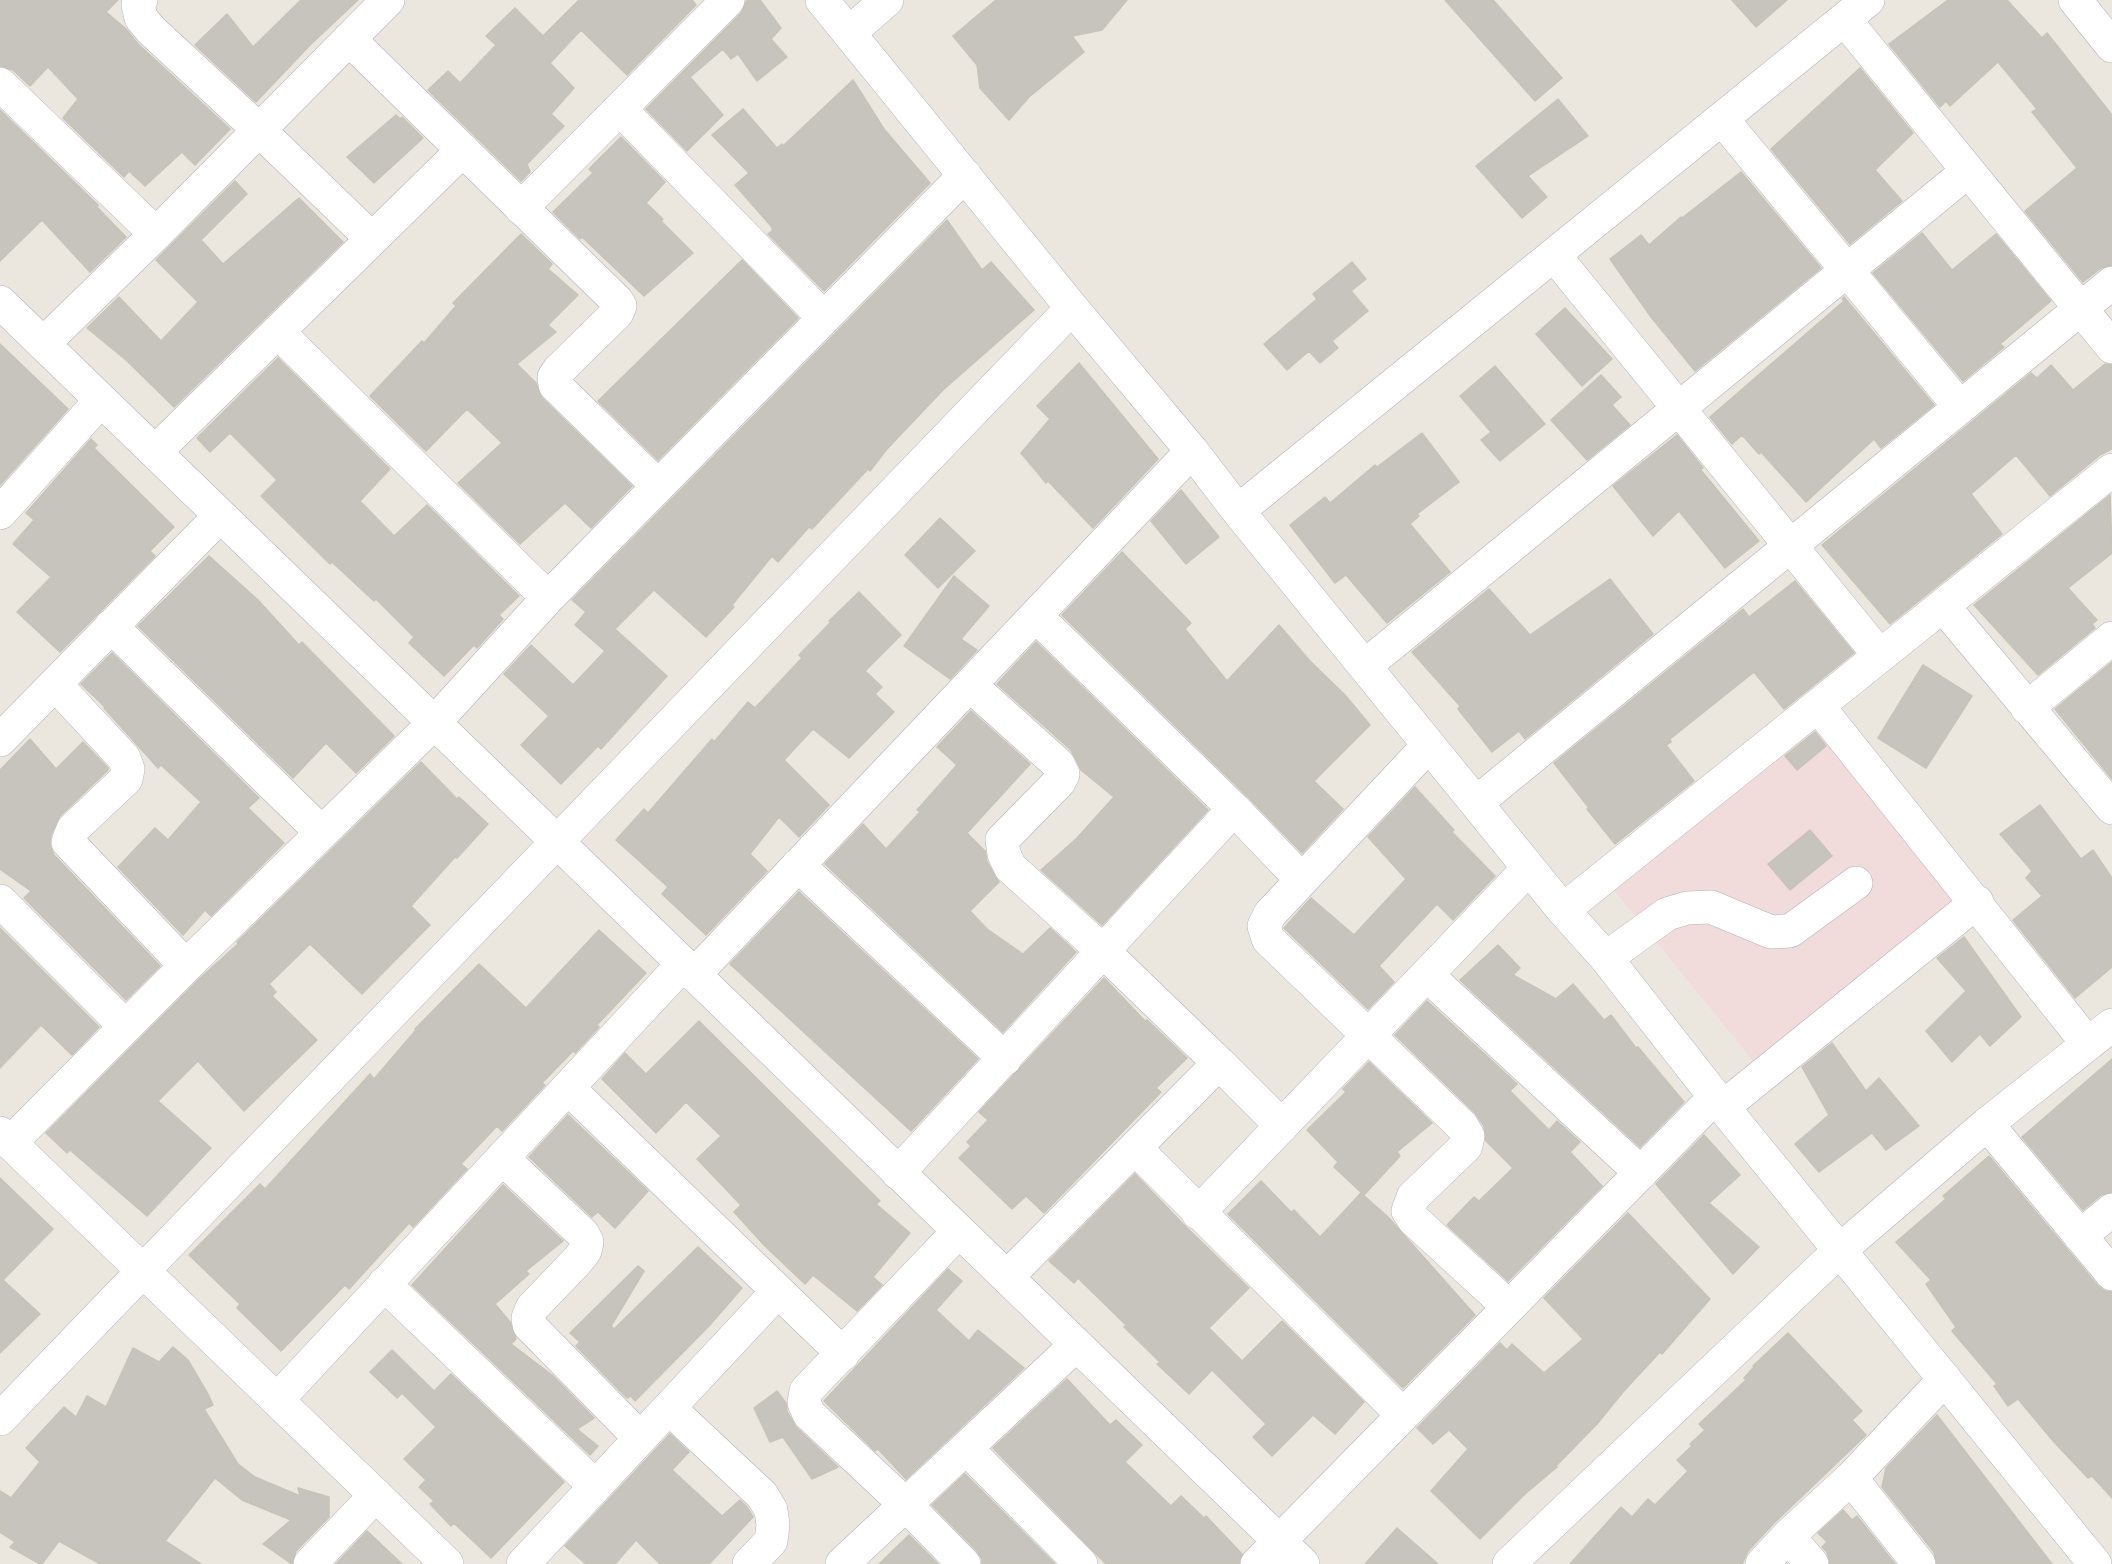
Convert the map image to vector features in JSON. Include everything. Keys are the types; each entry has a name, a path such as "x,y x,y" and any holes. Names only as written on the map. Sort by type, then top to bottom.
{"street":[{"path":"141,0 138,4 141,18 151,30 372,239"},
{"path":"44,344 388,0"},
{"path":"521,208 728,0"},
{"path":"822,0 1563,910 1606,958 1719,1102 2095,1564"},
{"path":"849,33 887,0"},
{"path":"2075,0 2112,46"},
{"path":"1238,511 1856,10 1968,171 2112,347"},
{"path":"349,39 616,300 620,306 617,313 559,370 554,377 555,386 658,486"},
{"path":"0,84 156,234"},
{"path":"620,109 824,318"},
{"path":"1722,119 1960,407"},
{"path":"155,452 463,150"},
{"path":"1365,666 1968,171"},
{"path":"447,1564 5,1138 125,1026 434,723 548,598 964,175"},
{"path":"1554,255 1880,656"},
{"path":"1476,803 2112,283"},
{"path":"0,302 1303,1564"},
{"path":"4,1406 143,1271 1072,308"},
{"path":"278,332 548,598"},
{"path":"0,513 101,400"},
{"path":"277,1400 567,1088 798,865 1192,452"},
{"path":"1563,910 2112,470"},
{"path":"0,740 220,516"},
{"path":"1943,606 2027,708 2110,803"},
{"path":"1036,616 1302,880"},
{"path":"111,626 322,833"},
{"path":"2027,708 2112,638"},
{"path":"54,684 124,758 128,769 126,779 73,830 68,842 186,966"},
{"path":"970,685 1058,764 1063,774 1059,782 1002,840 1004,854 1011,867 1104,952 1282,1126"},
{"path":"1509,1564 1840,1250 1987,1124 2100,1035 1977,903 1818,706"},
{"path":"1429,746 1270,914 1264,926 1268,939 1462,1126 1468,1136 1466,1146 1413,1197 1408,1211 1414,1220 1509,1307"},
{"path":"898,1173 1234,810"},
{"path":"798,865 1005,1059"},
{"path":"1198,1213 1529,868"},
{"path":"1606,958 1666,914 1687,908 1711,907 1772,932 1790,931 1856,883"},
{"path":"0,901 125,1026"},
{"path":"1257,1564 1641,1173 1719,1102 1977,903"},
{"path":"1427,975 1641,1173"},
{"path":"1007,1277 1219,1063"},
{"path":"567,1088 843,1354"},
{"path":"1987,1124 2112,1274"},
{"path":"1135,1148 1403,1415"},
{"path":"502,1158 583,1234 587,1242 585,1251 577,1261 532,1308 528,1318 529,1325 640,1438"},
{"path":"2080,1236 2112,1210"},
{"path":"959,1232 806,1391 804,1403 809,1414 905,1504 964,1564"},
{"path":"384,1284 595,1486"},
{"path":"523,1564 778,1291"},
{"path":"842,1564 1076,1345"},
{"path":"1762,1564 1788,1536 1851,1478 1945,1379"},
{"path":"669,1408 762,1495 771,1510 773,1525 771,1541 749,1564"},
{"path":"967,1449 1081,1564"},
{"path":"1851,1478 1919,1564"},
{"path":"310,1564 376,1495"},
{"path":"1788,1536 1812,1564"}],"shaded area":[{"path":"1812,718 1958,897 1754,1062 1608,883"}],"building":[{"path":"0,0 118,0 106,12 230,129 195,165 182,152 145,186 129,171 124,177 63,118 78,99 48,67 30,86 13,70 0,66"},
{"path":"301,0 358,0 311,44 256,102 195,45 227,14 253,47"},
{"path":"579,0 692,0 696,5 627,75 581,30 550,63 574,88 551,114 564,126 527,164 530,172 521,181 428,90 448,71 460,83 496,45 486,36 515,8 543,36"},
{"path":"747,0 760,0 781,28 771,39 787,57 757,81 738,54 731,59 723,49 690,77 723,115 687,151 646,109 741,13"},
{"path":"996,0 1127,0 1102,30 1072,36 1084,52 1029,97 1009,120 980,88 977,65 953,36"},
{"path":"1445,0 1493,0 1562,78 1535,101"},
{"path":"1732,0 1787,0 1756,27"},
{"path":"1948,0 2007,0 2042,38 2047,33 2112,115 2112,265 2101,268 2083,282 2025,211 2077,168 2032,112 2037,109 1998,62 1950,106 1946,101 1940,107 1889,44"},
{"path":"1860,68 1913,133 1875,170 1902,201 1850,244 1771,149"},
{"path":"853,80 884,129 930,183 824,291 768,234 773,230 771,226 735,185 749,173 712,135 743,109 777,148 782,144 783,146"},
{"path":"1558,99 1588,136 1528,176 1547,197 1522,218 1476,166"},
{"path":"0,110 98,205 97,207 126,237 90,272 42,220 0,261"},
{"path":"396,115 400,119 402,117 423,138 374,183 347,157"},
{"path":"621,137 665,182 646,203 693,253 644,296 553,212 593,173 589,169"},
{"path":"1741,172 1821,268 1695,371 1651,317 1610,259 1641,235 1649,245 1681,217"},
{"path":"235,181 247,194 201,240 223,264 299,198 343,242 174,407 126,360 87,328 119,297 161,341 198,302 156,260"},
{"path":"947,220 982,270 991,262 1034,310 943,390 887,449 870,471 868,469 812,529 809,527 778,562 772,556 732,605 734,607 706,637 654,590 615,629 667,676 601,749 598,746 561,784 521,745 549,716 504,674 531,645 573,685 605,651 575,625 586,612 572,600"},
{"path":"1922,233 1952,270 1996,234 2051,301 2000,344 2004,347 1963,381 1873,273"},
{"path":"521,234 552,264 548,269 578,295 548,325 556,332 517,364 536,383 542,398 632,486 591,528 565,503 520,544 458,483 502,443 467,409 426,451 370,396 422,341 424,343 456,306 453,303"},
{"path":"742,260 798,318 658,460 598,401"},
{"path":"1352,262 1366,279 1351,291 1368,311 1332,341 1338,348 1320,363 1309,351 1287,370 1264,344 1317,299 1313,294"},
{"path":"1844,297 1934,405 1881,448 1874,439 1806,502 1761,452 1759,454 1742,435 1732,444 1710,417 1844,301 1842,299"},
{"path":"1565,308 1612,359 1582,386 1536,334"},
{"path":"0,344 68,409 0,485"},
{"path":"278,358 390,469 360,501 394,536 427,505 519,596 499,615 503,619 477,648 474,645 444,676 409,643 414,637 376,599 374,601 332,562 330,564 261,496 277,480 230,433 210,452 197,438"},
{"path":"1079,363 1158,459 1093,528 1048,481 1046,483 1021,453 1050,419 1037,406"},
{"path":"2105,364 2112,365 2112,449 2100,455 2050,496 2016,455 1971,494 2002,534 1890,624 1822,545 2031,373 2037,378 2051,365 2073,390"},
{"path":"1495,366 1545,424 1500,461 1481,440 1491,432 1460,396"},
{"path":"1601,375 1621,397 1612,405 1630,425 1587,460 1551,420"},
{"path":"1422,433 1459,482 1417,514 1419,516 1410,524 1450,572 1387,623 1346,575 1335,583 1290,525 1325,497 1330,503 1375,465 1377,467"},
{"path":"1677,435 1703,468 1700,469 1759,541 1725,568 1679,511 1653,536 1613,486"},
{"path":"91,439 97,445 94,448 174,527 150,551 155,556 60,652 17,612 51,577 13,544 34,520 26,513"},
{"path":"1181,490 1219,537 1186,564 1151,521"},
{"path":"2110,495 2112,553 2068,588 2097,620 2092,624 2095,628 2038,675 1974,605"},
{"path":"940,518 975,551 938,588 905,555"},
{"path":"1122,552 1191,623 1185,629 1227,681 1279,625 1370,725 1314,781 1343,809 1302,853 1062,615"},
{"path":"209,556 258,600 299,645 302,642 394,736 356,773 326,743 293,778 138,626"},
{"path":"954,576 989,606 961,639 977,650 950,679 904,646"},
{"path":"1610,579 1653,634 1525,739 1519,731 1492,752 1458,709 1460,706 1412,652 1489,589 1530,635"},
{"path":"1795,581 1854,653 1784,709 1754,672 1670,739 1671,742 1666,745 1694,781 1615,844 1554,763 1743,609 1749,617"},
{"path":"859,592 901,635 865,671 882,687 875,694 894,712 849,758 813,729 784,760 829,805 799,837 779,817 750,854 767,871 706,935 662,894 668,887 616,840 644,809 648,813 712,739 714,742 748,702 755,708 802,658 799,655 831,622 829,621"},
{"path":"1036,642 1208,810 1102,925 1041,870 1076,839 1114,797 1081,770 1071,750 997,684"},
{"path":"112,653 259,798 248,808 284,843 211,916 205,910 183,935 118,867 155,828 168,840 201,802 161,765 158,768 105,707 81,684"},
{"path":"2112,662 2112,779 2055,709"},
{"path":"1923,665 1972,696 1926,768 1878,738"},
{"path":"971,711 1030,764 967,833 985,851 987,862 999,882 970,911 987,929 1023,954 1050,928 1076,952 1003,1032 825,864 863,824 886,849 920,812 917,810 957,765 937,747"},
{"path":"1815,732 1826,746 1797,770 1785,756"},
{"path":"30,739 56,769 83,742 108,768 60,816 51,835 50,845 54,855 160,966 126,1000 24,898 31,891 0,869 0,770"},
{"path":"421,762 457,799 459,797 488,824 411,906 430,925 362,994 310,944 269,984 276,992 272,996 317,1040 244,1111 198,1061 158,1101 211,1148 147,1216 70,1150 67,1153 46,1133 199,979 238,944 237,942"},
{"path":"1415,787 1454,830 1452,832 1495,876 1453,920 1437,904 1379,966 1394,982 1368,1009 1284,928 1311,898 1354,935 1406,879 1368,837"},
{"path":"2040,805 2081,859 2093,850 2112,878 2112,967 2075,998 2013,920 2042,896 2026,878 2032,871 2000,834"},
{"path":"1810,830 1832,856 1790,890 1768,864"},
{"path":"799,892 978,1059 911,1131 730,964"},
{"path":"0,928 99,1027 72,1055 41,1025 0,1068"},
{"path":"599,930 646,973 597,1025 599,1027 575,1053 573,1051 542,1083 545,1085 502,1131 497,1126 461,1164 467,1169 413,1227 409,1223 349,1289 345,1285 281,1351 237,1308 240,1304 189,1255 260,1184 265,1189 370,1074 374,1079 415,1029 479,964 526,1008"},
{"path":"1964,937 2021,1017 1990,1046 1980,1034 1952,1062 1926,1031 1966,991 1937,958"},
{"path":"1498,945 1520,968 1513,975 1556,999 1573,984 1604,1020 1611,1015 1636,1048 1638,1047 1684,1102 1640,1147 1460,980"},
{"path":"1104,978 1145,1021 1147,1020 1187,1058 1156,1088 1161,1092 1044,1213 1026,1196 1012,1209 959,1158 971,1146 967,1142 988,1120 979,1112"},
{"path":"1427,1001 1517,1084 1510,1091 1549,1130 1557,1121 1580,1142 1570,1152 1602,1186 1508,1281 1447,1225 1474,1197 1479,1201 1513,1168 1486,1141 1484,1126 1475,1113 1395,1035"},
{"path":"699,1021 880,1201 876,1204 910,1233 873,1277 882,1285 857,1311 813,1275 805,1284 734,1212 741,1205 697,1159 721,1136 686,1102 656,1133 602,1079 625,1053 646,1074"},
{"path":"1832,1043 1866,1091 1879,1078 1919,1126 1886,1150 1872,1133 1819,1172 1795,1144 1829,1115 1802,1067"},
{"path":"2112,1059 2112,1192 2101,1195 2083,1210 2022,1137"},
{"path":"1369,1062 1432,1123 1397,1152 1400,1156 1364,1195 1334,1167 1338,1162 1307,1130 1346,1092 1343,1089"},
{"path":"568,1115 648,1191 615,1228 598,1212 592,1217 529,1157"},
{"path":"1704,1135 1740,1175 1709,1203 1759,1247 1733,1274 1656,1184"},
{"path":"1989,1156 2098,1286 2105,1291 2112,1292 2112,1498 2092,1476 2088,1478 2018,1399 2008,1406 1994,1386 1997,1384 1952,1331 1956,1327 1926,1284 1931,1280 1896,1242 1946,1199 1943,1196"},
{"path":"1135,1174 1249,1288 1209,1328 1242,1361 1282,1321 1364,1402 1335,1434 1313,1415 1272,1456 1253,1437 1266,1424 1212,1370 1189,1394 1157,1364 1160,1362 1078,1278 1074,1283 1049,1261"},
{"path":"0,1178 53,1229 3,1280 40,1314 0,1353"},
{"path":"1261,1181 1291,1212 1294,1210 1320,1237 1361,1193 1388,1217 1475,1315 1403,1388 1228,1214"},
{"path":"503,1185 563,1241 526,1271 529,1274 495,1304 510,1322 516,1339 511,1344 552,1375 594,1418 577,1429 598,1446 590,1455 412,1285"},
{"path":"1628,1213 1710,1299 1557,1467 1525,1494 1480,1539 1431,1491 1468,1449 1449,1430 1433,1444 1417,1428 1500,1343 1507,1350 1512,1344 1544,1373 1583,1339 1544,1298"},
{"path":"698,1247 742,1288 709,1326 635,1401 631,1396 627,1398 576,1346 580,1342 570,1333 638,1266 644,1271 611,1326 614,1329"},
{"path":"948,1269 962,1281 936,1310 969,1341 978,1330 1024,1368 906,1479 878,1449 875,1451 824,1401"},
{"path":"1788,1333 1862,1411 1852,1420 1866,1435 1774,1523 1748,1551 1742,1564 1570,1564 1621,1507 1632,1517 1648,1499 1655,1505 1688,1471 1677,1460 1705,1430 1699,1424 1746,1380 1744,1378 1753,1366"},
{"path":"173,1347 188,1360 209,1396 213,1405 204,1409 238,1464 255,1477 300,1496 298,1488 329,1497 329,1517 296,1551 292,1564 263,1544 291,1520 242,1500 215,1478 165,1541 201,1564 100,1564 59,1541 40,1564 10,1547 15,1542 0,1532 0,1491 11,1498 40,1462 26,1448 64,1407 76,1417 87,1396 106,1407 133,1348 159,1362"},
{"path":"392,1350 434,1391 451,1374 564,1482 491,1558 454,1523 451,1526 430,1504 434,1501 419,1487 426,1480 404,1459 436,1427 402,1393 397,1398 370,1372"},
{"path":"1067,1379 1110,1425 1116,1420 1142,1445 1125,1462 1171,1506 1181,1496 1204,1518 1206,1516 1242,1554 1239,1564 1106,1564 993,1448"},
{"path":"777,1391 786,1403 787,1411 796,1427 838,1467 812,1479 783,1437 770,1442 754,1408"},
{"path":"1937,1415 2052,1564 1937,1564 1934,1552 1882,1487 1886,1468"},
{"path":"670,1434 689,1452 672,1470 722,1516 740,1500 753,1517 709,1564 660,1564 636,1540 615,1564 586,1564 565,1546"},
{"path":"965,1474 1055,1564 982,1564 977,1551 932,1505"},
{"path":"1843,1510 1852,1520 1857,1516 1895,1564 1830,1564 1827,1552 1822,1547 1827,1542 1818,1533"},
{"path":"1397,1528 1438,1564 1365,1564"},
{"path":"367,1531 402,1564 336,1564"},
{"path":"909,1535 938,1564 879,1564"}]}
